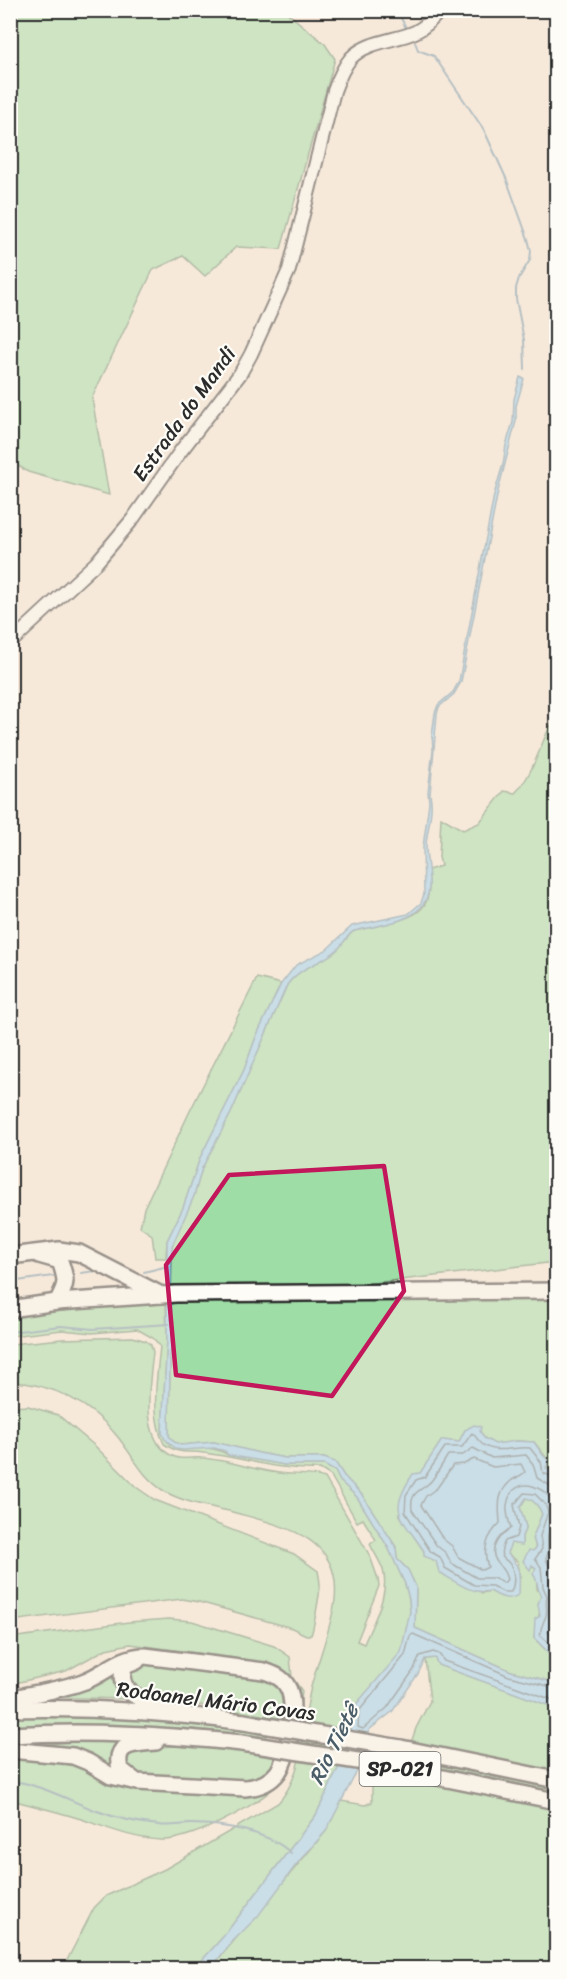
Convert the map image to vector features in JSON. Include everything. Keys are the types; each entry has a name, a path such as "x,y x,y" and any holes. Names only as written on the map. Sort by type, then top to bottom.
{"highway":[{"path":"10,1256 59,1250 79,1253 167,1295"},
{"path":"31,1254 60,1261 66,1279 65,1287 57,1302"},
{"path":"10,1309 57,1302 167,1295 556,1291"},
{"path":"10,1699 80,1683 125,1659 140,1656 264,1671 280,1678 287,1685 292,1697 293,1710 284,1763 264,1784 245,1788 137,1782 111,1776 73,1756 10,1750"},
{"path":"153,1658 135,1661 125,1666 124,1684 127,1690 139,1698 172,1713"},
{"name":"Rodoanel Mário Covas","path":"10,1709 75,1708 172,1713 244,1722 401,1748 556,1780"},
{"name":"Rodoanel Mário Covas","path":"10,1735 93,1732 189,1737 242,1743 364,1762 556,1801"},
{"path":"137,1782 124,1775 120,1769 118,1757 123,1749 134,1744 189,1737"}],"main road":[{"name":"Estrada do Mandi","path":"10,643 96,563 132,520 180,452 240,374 252,354 289,270 334,91 343,69 360,50 416,32 440,10"}],"highlighted area":[{"path":"384,1166 404,1291 332,1396 176,1375 166,1265 229,1175"}],"green space":[{"path":"11,10 285,11 325,44 335,59 281,249 236,247 205,276 183,256 153,270 92,398 109,495 28,472 11,461"},
{"path":"556,716 556,1262 366,1284 171,1286 172,1246 178,1230 194,1196 202,1168 231,1113 287,985 298,973 332,954 354,931 409,917 422,908 428,895 428,870 441,866 439,857 441,817 463,830 479,823 504,791 515,793 533,766"},
{"path":"257,978 281,984 256,1037 244,1070 200,1158 183,1208 167,1241 166,1258 155,1258 152,1235 140,1227 144,1208"},
{"path":"556,1298 556,1474 546,1468 549,1461 534,1442 516,1441 495,1445 484,1438 480,1431 465,1430 459,1442 442,1440 420,1474 399,1514 425,1556 482,1593 520,1577 518,1562 507,1553 510,1543 522,1544 522,1536 526,1527 520,1507 526,1498 536,1504 542,1514 533,1537 536,1548 533,1551 530,1569 531,1565 536,1568 537,1589 542,1596 538,1604 540,1611 534,1638 549,1653 556,1656 556,1683 511,1671 415,1628 416,1587 408,1570 397,1559 396,1547 362,1495 344,1476 335,1462 324,1458 285,1458 214,1442 181,1445 169,1436 170,1356 173,1332 171,1301"},
{"path":"166,1302 167,1339 162,1433 170,1445 209,1448 228,1455 285,1465 324,1465 335,1471 340,1481 357,1497 388,1547 405,1584 410,1612 401,1654 352,1709 348,1748 316,1815 223,1937 195,1968 63,1968 94,1908 106,1896 165,1869 278,1803 287,1791 298,1763 311,1687 328,1632 335,1599 334,1577 328,1560 317,1546 303,1536 267,1522 171,1495 149,1479 117,1436 96,1414 56,1391 26,1383 11,1382 11,1344 62,1339 133,1337 146,1341 151,1345 153,1352 149,1395 151,1426 163,1450 178,1458 212,1459 270,1472 325,1478 370,1556 378,1579 379,1586 357,1641 364,1644 384,1589 383,1570 370,1544 376,1540 363,1519 357,1522 331,1476 320,1469 290,1468 219,1455 180,1451 164,1444 157,1421 156,1408 160,1346 153,1338 137,1329 92,1333 62,1330 11,1336 11,1317 102,1306"},
{"path":"28,1406 58,1415 95,1446 136,1487 155,1500 294,1554 318,1571 320,1590 311,1635 182,1599 11,1621 11,1407"},
{"path":"169,1619 192,1621 274,1646 290,1657 292,1677 302,1691 294,1753 287,1772 279,1783 230,1817 192,1834 161,1840 131,1835 11,1800 11,1747 74,1742 126,1742 109,1775 267,1790 299,1707 299,1687 271,1666 250,1660 130,1644 106,1649 66,1671 11,1684 10,1638"},
{"path":"435,1658 438,1665 556,1708 556,1968 211,1968 326,1831 341,1801 365,1805 372,1802 372,1783 396,1787 416,1728 430,1701 425,1659"},
{"path":"147,1665 263,1680 280,1691 290,1720 169,1700 138,1692 131,1686 129,1675 138,1667"},
{"path":"115,1668 117,1686 128,1699 36,1697"},
{"path":"11,1713 89,1714 266,1728 266,1737 138,1726 11,1728"},
{"path":"182,1746 254,1752 277,1757 277,1762 270,1772 256,1782 129,1774 123,1756 145,1747"}],"water":[{"path":"520,377 524,379 516,406 516,421 498,491 461,682 454,694 439,707 437,714 430,794 431,813 426,845 429,888 426,900 411,915 400,920 354,931 332,954 298,973 287,985 231,1113 202,1168 194,1196 172,1246 171,1320 173,1332 170,1356 169,1436 181,1445 214,1442 285,1458 324,1458 335,1462 344,1476 362,1495 396,1547 397,1559 408,1570 416,1587 415,1628 511,1671 556,1683 556,1708 438,1665 435,1658 425,1659 418,1674 392,1712 369,1730 368,1750 326,1831 296,1865 258,1916 232,1942 211,1968 195,1968 223,1937 316,1815 348,1748 352,1709 401,1652 410,1612 405,1584 388,1547 357,1497 340,1481 335,1471 324,1465 285,1465 228,1455 225,1451 214,1448 176,1449 165,1439 162,1433 167,1339 167,1241 183,1208 200,1158 244,1070 256,1037 281,984 296,965 326,950 352,926 408,914 421,903 424,894 423,847 429,802 435,713 438,705 453,692 459,681 494,495 513,422 514,399"},
{"path":"474,1425 481,1427 480,1431 484,1438 495,1444 516,1441 534,1442 549,1461 546,1468 556,1474 556,1656 549,1653 534,1638 535,1619 540,1616 538,1604 541,1596 533,1574 536,1568 532,1565 530,1570 523,1561 529,1550 533,1551 536,1548 533,1537 542,1514 534,1502 526,1498 520,1507 526,1527 522,1536 522,1545 511,1543 507,1553 519,1571 519,1594 512,1598 501,1597 490,1591 470,1589 439,1572 436,1561 424,1556 424,1551 400,1514 401,1498 413,1474 420,1473 442,1440 459,1442 465,1430"}],"waterway":[{"path":"397,10 406,28"},
{"path":"415,42 418,50 434,56 484,130 506,178 528,239 531,251 530,260 516,288 524,340 525,369"},
{"path":"10,908 16,913 17,922 10,943"},
{"path":"144,1272 168,1266"},
{"path":"81,1273 96,1271"},
{"path":"10,1282 53,1276"},
{"path":"10,1332 61,1326 93,1329 169,1324"},
{"path":"10,1780 44,1789 97,1811 128,1820 163,1826 204,1824 244,1830 270,1839 291,1853"}],"water label":[{"name":"Rio Tietê","path":"333,1744"}]}
